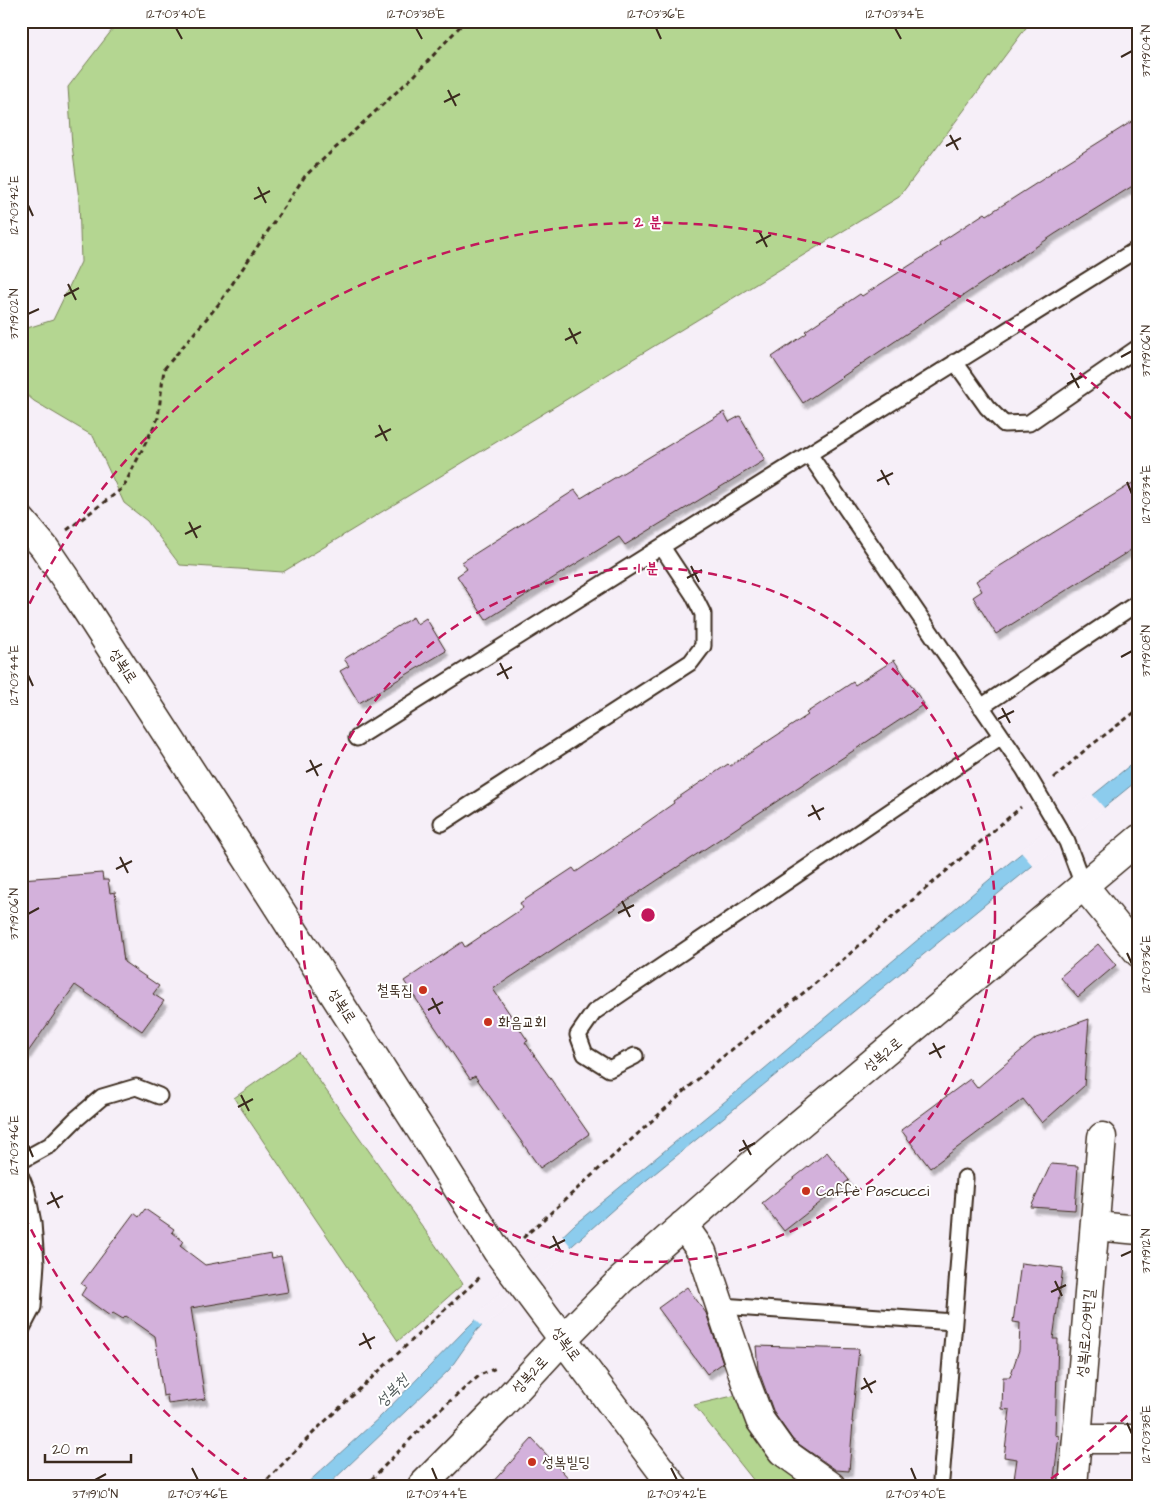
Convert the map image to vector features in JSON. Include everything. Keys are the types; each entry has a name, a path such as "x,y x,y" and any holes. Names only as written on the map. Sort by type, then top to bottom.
{"street":[{"name":"성복1로","path":"21,520 44,547 227,827 499,1255 673,1486"},
{"name":"성복2로","path":"422,1486 621,1280 765,1153 1139,839"},
{"path":"1083,885 1139,953"},
{"name":"성복1로209번길","path":"1073,1486 1102,1137"},
{"path":"683,1225 702,1252 760,1420 782,1451 831,1486"},
{"path":"1096,1226 1139,1230"},
{"path":"1077,1439 1139,1439"}],"lane":[{"path":"357,738 1139,248"},
{"path":"955,362 987,407 1004,424 1029,423 1139,347"},
{"path":"809,454 1000,737 1024,769 1067,842 1083,885"},
{"path":"442,823 691,662 704,646 703,614 693,594 662,547"},
{"path":"980,707 1139,602"},
{"path":"634,1056 609,1069 585,1054 578,1035 594,1012 1000,737"},
{"path":"21,1161 50,1145 102,1097 136,1087 159,1096"},
{"path":"21,1177 27,1192 33,1222 36,1263 33,1307 21,1330"},
{"path":"941,1480 965,1178"},
{"path":"721,1306 954,1322"}],"path":[{"path":"44,547 123,488 158,418 164,369 218,305 305,176 414,76 465,21"},
{"path":"261,1486 320,1426 499,1255 720,1059 812,986 1086,750 1139,709"},
{"path":"365,1486 434,1415 480,1375 499,1367"}],"green space":[{"path":"119,21 1031,21 899,197 283,572 180,565 147,521 124,503 93,436 34,401 21,390 21,330 53,320 81,262 79,199 72,145 68,87"},
{"path":"299,1052 463,1284 398,1341 234,1098"},
{"path":"737,1395 813,1486 758,1486 694,1405"}],"water":[{"path":"1139,758 1139,779 643,1183 477,1330 449,1370 327,1486 304,1486 381,1416 467,1328 575,1224 745,1085 1008,864"}],"pier":[{"path":"1092,794 1105,809 1034,867 1020,851"},
{"path":"561,1234 573,1249 484,1328 474,1318"}],"building":[{"path":"1139,117 1139,182 1055,234 803,403 772,357 807,333 805,331 860,294 862,296 940,246 939,243 985,213 987,215"},
{"path":"724,412 729,422 740,416 765,460 625,545 619,537 486,620 457,576 467,569 462,562 575,490 581,498"},
{"path":"1139,479 1139,545 996,634 973,597 982,591 976,581"},
{"path":"413,617 417,624 426,618 446,651 359,703 340,671 349,666 344,659"},
{"path":"894,660 924,704 493,989 528,1041 525,1042 589,1134 540,1168 475,1076 470,1079 404,981 462,942 465,947 523,908 520,903 573,868 576,872 641,828 674,803 673,801 728,764 730,766 808,715 806,713 853,682 855,685"},
{"path":"102,873 103,880 108,880 110,893 115,892 124,962 159,986 153,994 164,1001 142,1031 75,985 21,1062 21,981 25,975 21,944 21,879"},
{"path":"1098,944 1116,965 1078,997 1060,977"},
{"path":"1089,1019 1084,1086 1042,1123 1023,1099 930,1168 901,1130 970,1079 977,1088 1036,1038"},
{"name":"Caffè Pascucci","path":"827,1152 849,1180 784,1231 762,1203"},
{"path":"1051,1164 1078,1166 1075,1210 1031,1207"},
{"path":"145,1209 174,1229 172,1232 183,1241 180,1246 205,1265 271,1253 272,1258 281,1256 288,1292 191,1308 205,1399 168,1404 167,1395 163,1396 155,1336 126,1316 123,1319 113,1313 110,1316 81,1295 86,1287 81,1284 134,1213 139,1217"},
{"path":"1021,1263 1063,1268 1053,1339 1058,1339 1055,1435 1059,1436 1053,1486 1013,1486 1017,1459 1004,1457 1010,1410 1002,1409 1003,1377 1010,1377 1019,1350 1020,1323 1013,1322"},
{"path":"687,1287 706,1313 723,1363 707,1374 658,1308"},
{"path":"756,1346 859,1349 849,1471 836,1470 793,1440 774,1413 758,1369"},
{"name":"성복빌딩","path":"532,1439 576,1486 489,1486"}],"place":[{"name":"철뚝집","path":"423,990"},
{"name":"화음교회","path":"488,1022"},
{"name":"Caffè Pascucci","path":"806,1191"},
{"name":"성복빌딩","path":"532,1462"}],"water label":[{"name":"성복천","path":"392,1391"}]}
